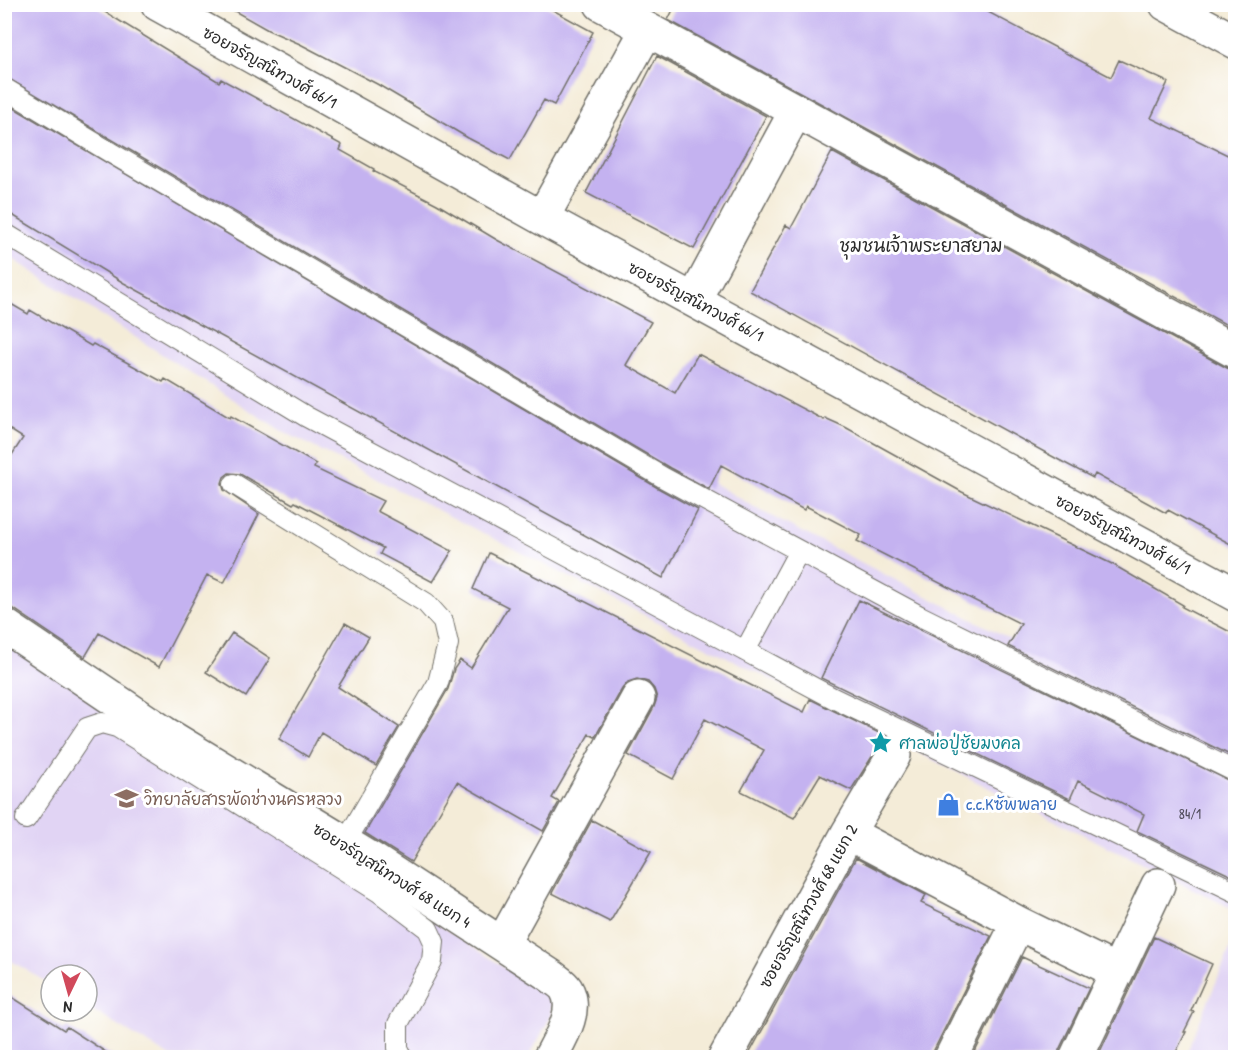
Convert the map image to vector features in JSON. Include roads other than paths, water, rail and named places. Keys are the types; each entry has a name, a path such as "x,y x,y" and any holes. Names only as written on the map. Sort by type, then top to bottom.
{"street":[{"name":"ซอยจรัญสนิทวงศ์ 66/1","path":"158,4 542,218 1236,595"},
{"path":"601,4 1236,352"},
{"path":"1166,4 1236,42"},
{"path":"542,218 647,30"},
{"path":"694,300 796,111"},
{"name":"ซอยจรัญสนิทวงศ์ 68 แยก 4","path":"4,625 164,734 345,843 551,976 566,989 570,1002 566,1027 550,1058"},
{"path":"502,944 638,698"},
{"name":"ซอยจรัญสนิทวงศ์ 68 แยก 2","path":"725,1058 848,833 894,755"},
{"path":"848,833 1018,923 1116,971"},
{"path":"1076,1058 1158,885"},
{"path":"951,1058 1018,923"}],"lane":[{"path":"4,88 664,478 920,616 1236,772"},
{"path":"4,233 307,417 833,698 1236,892"},
{"path":"234,484 426,603 443,622 448,644 438,683 345,843"},
{"path":"745,651 799,551"},
{"path":"26,819 87,728 102,723 117,727 379,892 428,929 434,942 432,961 398,1024 398,1048 403,1058"}],"place":[{"name":"ศาลพ่อปู่ชัยมงคล","path":"881,743"},
{"name":"วิทยาลัยสารพัดช่างนครหลวง","path":"126,799"},
{"name":"c.c.Kซัพพลาย","path":"948,804"}],"district":[{"name":"ชุมชนเจ้าพระยาสยาม","path":"921,245"}]}
